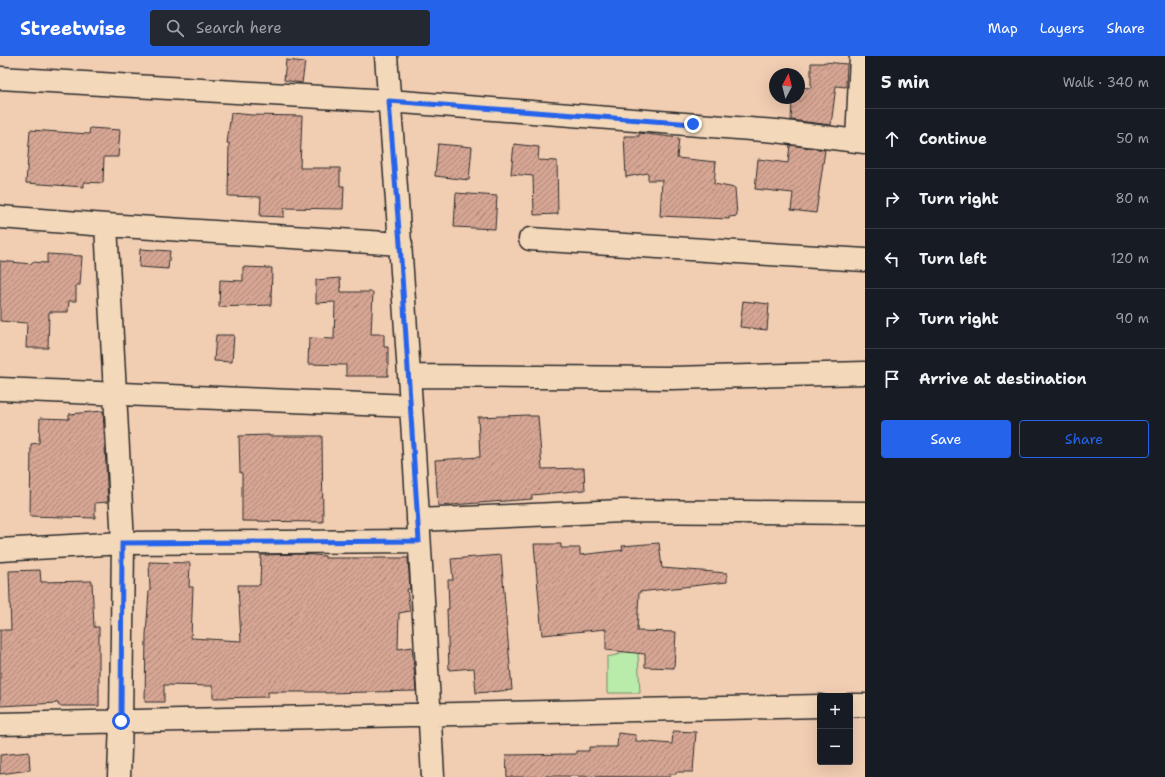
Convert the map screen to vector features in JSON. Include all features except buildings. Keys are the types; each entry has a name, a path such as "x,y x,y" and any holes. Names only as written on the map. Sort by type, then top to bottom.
{"street":[{"path":"386,56 411,406 433,777"},
{"path":"0,78 389,101 776,130 861,141 861,56"},
{"path":"0,216 106,225 400,244"},
{"path":"106,225 122,543 121,721 119,777"},
{"path":"530,239 865,260"},
{"path":"409,376 672,378 865,373"},
{"path":"0,389 115,395 411,406"},
{"path":"0,550 122,543 419,531 622,511 865,513"},
{"path":"853,705 865,705"},
{"path":"0,724 817,706"}],"green space":[{"path":"637,634 640,693 607,693 607,657 621,654"}],"route":[{"path":"121,721 122,543 419,541 409,376 389,101 693,124"}]}
